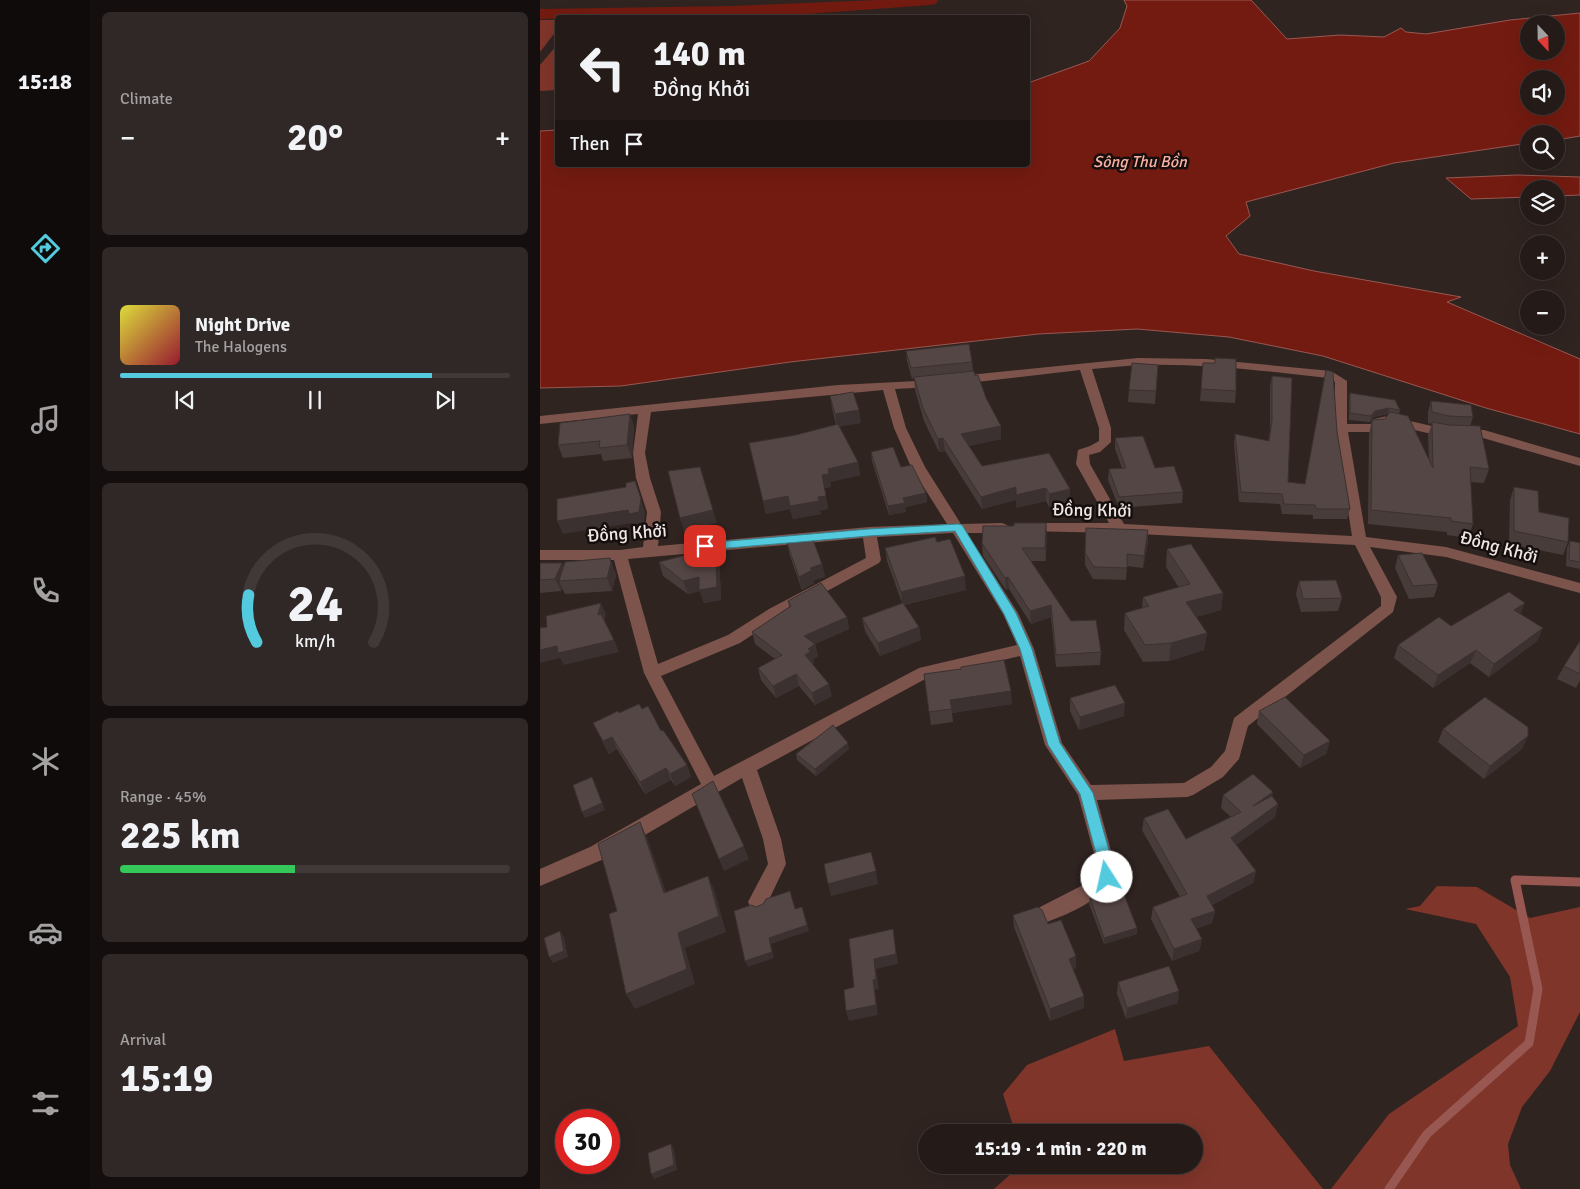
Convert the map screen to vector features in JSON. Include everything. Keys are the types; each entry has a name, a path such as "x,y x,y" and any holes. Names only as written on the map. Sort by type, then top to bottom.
{"street":[{"path":"540,420 594,416 645,408 838,389 888,387 1084,367 1166,361 1238,365 1331,375 1342,381 1341,428 1360,541 1389,597 1388,608 1240,723 1233,754 1217,772 1187,790 1086,793"},
{"path":"1084,367 1105,428 1105,442 1095,449 1082,453 1083,464 1119,528"},
{"path":"888,387 900,428 918,467 1010,613 1026,649 1054,745 1086,793 1108,872 1107,877 1099,886 1047,913"},
{"path":"645,408 639,454 643,478 654,512 650,551"},
{"path":"1341,428 1377,428 1378,422 1388,420 1445,433 1484,434 1580,462"},
{"name":"Đồng Khởi","path":"540,555 620,555 869,532 958,528 1119,528 1360,541 1446,552 1580,588"},
{"path":"652,673 734,640 774,613 874,560 869,532"},
{"path":"620,555 652,673 711,787"},
{"path":"540,878 596,853 747,767 925,672 1026,649"},
{"path":"747,767 772,839 777,864 758,902"}],"shaded area":[{"path":"540,20 555,20 555,33 540,52"},
{"path":"555,47 555,90 540,91 540,65"},
{"path":"1437,886 1477,887 1530,918 1580,907 1580,1012 1550,1071 1522,1107 1508,1144 1510,1165 1521,1189 1331,1189 1389,1114 1518,1026 1510,977 1476,924 1405,909 1420,906"},
{"path":"1115,1029 1124,1061 1209,1046 1323,1189 994,1189 1011,1174 1203,1174 1203,1124 1012,1124 1003,1094 1027,1065"}],"water":[{"name":"Sông Thu Bồn","path":"1124,0 1251,0 1287,39 1340,35 1384,37 1401,28 1406,32 1426,34 1520,19 1520,60 1565,60 1565,15 1560,15 1580,13 1580,136 1565,138 1565,125 1520,125 1520,144 1394,163 1246,202 1250,216 1226,236 1239,254 1314,271 1461,297 1447,302 1520,333 1520,335 1580,359 1580,434 1486,408 1323,356 1229,337 1137,329 1038,334 790,362 621,386 540,388 540,131 555,130 555,167 1030,167 1030,82 1089,61 1120,28 1127,6"},
{"path":"1517,175 1580,177 1580,195 1565,196 1565,180 1520,180 1520,197 1471,199 1446,178"}],"building":[{"path":"969,344 972,362 911,368 906,351"},
{"path":"1215,358 1236,359 1236,391 1201,389 1203,363 1215,363"},
{"path":"1132,363 1158,365 1156,391 1129,390"},
{"path":"1326,370 1333,372 1337,432 1350,509 1316,509 1315,505 1284,504 1282,494 1241,492 1235,434 1269,441 1272,421 1272,376 1292,378 1288,482 1305,484"},
{"path":"974,371 975,376 978,375 986,398 1001,426 961,434 982,466 1049,453 1070,489 1049,494 1046,488 1016,495 1016,487 981,497 943,438 938,439 923,408 914,377"},
{"path":"853,392 859,410 835,414 830,396"},
{"path":"1350,393 1395,400 1400,410 1389,408 1375,411 1371,416 1350,413"},
{"path":"1431,401 1471,405 1473,417 1449,416 1432,412"},
{"path":"1391,412 1408,416 1433,468 1432,422 1449,425 1480,426 1489,469 1470,467 1473,524 1451,521 1451,518 1371,510 1372,420 1385,419"},
{"path":"630,414 627,445 599,448 600,441 558,445 560,423"},
{"path":"838,424 858,462 828,469 829,474 822,475 826,496 818,497 819,501 790,506 788,496 763,501 749,443 796,435"},
{"path":"1143,436 1155,468 1174,466 1183,492 1119,497 1109,469 1126,468 1115,438"},
{"path":"893,447 901,467 912,465 926,493 903,498 905,503 888,506 871,452"},
{"path":"700,467 713,510 680,518 668,471"},
{"path":"635,481 641,499 639,512 629,514 628,510 557,521 557,499 626,487 626,483"},
{"path":"1514,487 1538,491 1539,512 1569,518 1568,542 1514,531"},
{"path":"1014,523 1046,523 1045,548 1022,548 1071,621 1096,620 1101,652 1056,655 1051,605 1030,611 1008,577 1005,578 982,543 983,526 1014,526"},
{"path":"1086,528 1148,530 1144,556 1127,554 1127,568 1094,567 1085,553"},
{"path":"812,537 822,564 810,568 812,570 799,577 787,543"},
{"path":"935,537 937,542 950,539 965,576 901,592 885,548"},
{"path":"1570,541 1580,543 1580,562 1569,560"},
{"path":"715,542 717,587 699,590 699,577 683,581 659,562 698,552 698,545"},
{"path":"1191,544 1223,593 1186,602 1207,633 1171,643 1145,645 1125,613 1149,606 1143,597 1190,584 1167,549"},
{"path":"1422,553 1438,584 1413,586 1398,555"},
{"path":"610,558 611,563 607,578 559,581 565,562"},
{"path":"540,563 562,563 555,579 540,580"},
{"path":"1336,580 1342,598 1303,599 1299,581"},
{"path":"821,583 847,617 804,636 815,644 808,649 811,651 805,655 829,684 812,693 796,674 773,686 758,668 782,655 752,632 791,606 788,601"},
{"path":"1509,592 1525,603 1514,610 1543,628 1494,664 1476,650 1438,675 1398,645 1439,617 1451,626"},
{"path":"601,603 598,615 601,614 614,640 558,653 557,646 540,650 540,628 547,627 546,616"},
{"path":"903,603 919,627 878,643 862,618"},
{"path":"1580,641 1580,674 1564,666"},
{"path":"1004,660 1011,691 950,700 952,709 929,712 924,674"},
{"path":"1115,685 1125,703 1080,717 1070,698"},
{"path":"1285,697 1330,741 1304,755 1259,711"},
{"path":"1485,697 1528,727 1528,736 1490,766 1443,729"},
{"path":"639,704 642,709 648,706 661,731 663,730 687,765 670,774 666,768 640,782 612,737 603,741 593,723 618,711 619,713"},
{"path":"833,725 848,743 815,769 796,754"},
{"path":"1253,774 1273,792 1253,806 1272,796 1278,804 1231,838 1256,871 1207,896 1215,911 1191,919 1202,939 1174,949 1153,907 1187,894 1144,818 1168,809 1186,839 1241,812 1223,795"},
{"path":"592,777 602,803 582,812 573,785"},
{"path":"713,781 744,846 719,859 692,794"},
{"path":"640,822 664,893 708,876 719,916 678,933 687,969 626,994 609,914 617,911 598,844"},
{"path":"871,852 876,871 828,884 824,864"},
{"path":"1118,879 1137,928 1104,938 1090,898 1110,881"},
{"path":"790,891 795,909 802,907 807,925 769,938 772,952 745,961 734,911 751,905 756,907 763,904 766,899"},
{"path":"1038,907 1042,910 1048,924 1061,920 1076,956 1069,959 1084,996 1050,1009 1013,915"},
{"path":"893,929 896,954 874,959 876,979 873,980 876,1005 846,1011 844,990 854,987 849,939"},
{"path":"560,931 564,951 549,957 544,938"},
{"path":"1169,966 1179,991 1127,1008 1118,982"},
{"path":"671,1144 674,1165 651,1174 648,1153"}],"waterway":[{"path":"540,14 807,9 930,0"},
{"path":"1389,1189 1427,1134 1529,1043 1538,989 1515,880 1580,882"}],"route":[{"path":"705,546 869,532 958,528 1010,613 1026,649 1054,745 1086,793 1108,872 1107,877"}]}
